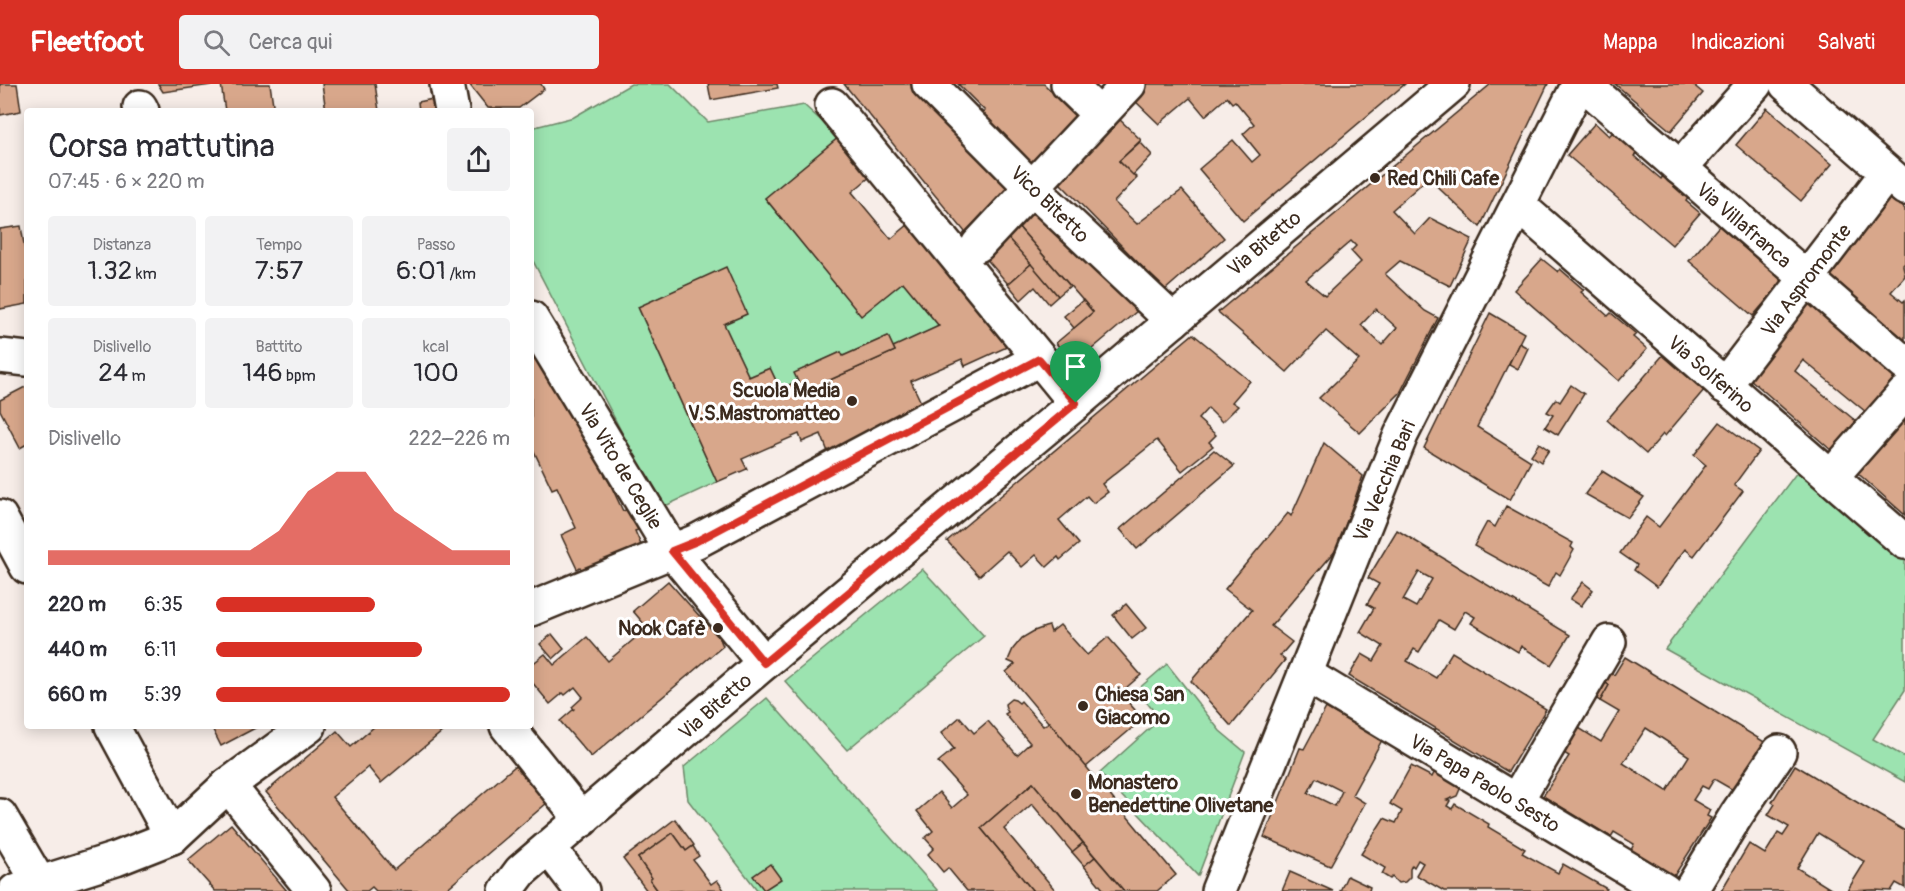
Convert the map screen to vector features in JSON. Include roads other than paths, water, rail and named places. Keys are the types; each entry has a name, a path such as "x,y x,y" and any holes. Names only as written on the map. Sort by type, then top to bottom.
{"street":[{"path":"447,84 451,108"},
{"name":"Vico Bitetto","path":"929,84 1032,188 1173,321"},
{"path":"1068,84 1100,115"},
{"path":"978,245 1129,84"},
{"name":"Via Bitetto","path":"513,884 549,848 764,663 1453,84"},
{"name":"Via Vecchia Bari","path":"1218,891 1401,435 1579,84"},
{"name":"Via Villafranca","path":"1584,84 1905,364"},
{"path":"1680,168 1755,84"},
{"path":"1786,84 1896,181"},
{"path":"832,105 1076,403"},
{"name":"Via Aspromonte","path":"1724,386 1807,279 1896,181"},
{"name":"Via Solferino","path":"1518,205 1905,542"},
{"name":"Via Vito de Ceglie","path":"534,323 672,551 764,663"},
{"path":"0,356 24,359"},
{"path":"534,608 697,541 1039,359"},
{"path":"1831,477 1905,393"},
{"path":"0,517 24,561"},
{"path":"1516,801 1609,642"},
{"name":"Via Papa Paolo Sesto","path":"1305,674 1665,891"},
{"path":"114,729 172,837"},
{"path":"0,816 33,888 172,837 228,785 305,729"},
{"path":"509,729 582,820"},
{"path":"1690,891 1737,814 1779,752"},
{"path":"228,785 314,891"},
{"path":"549,848 582,891"}],"place":[{"name":"Red Chili Cafe","path":"1375,178"},
{"name":"Scuola Media V.S.Mastromatteo","path":"852,401"},
{"name":"Nook Cafè","path":"718,628"},
{"name":"Chiesa San Giacomo","path":"1083,706"},
{"name":"Monastero Benedettine Olivetane","path":"1076,794"}]}
